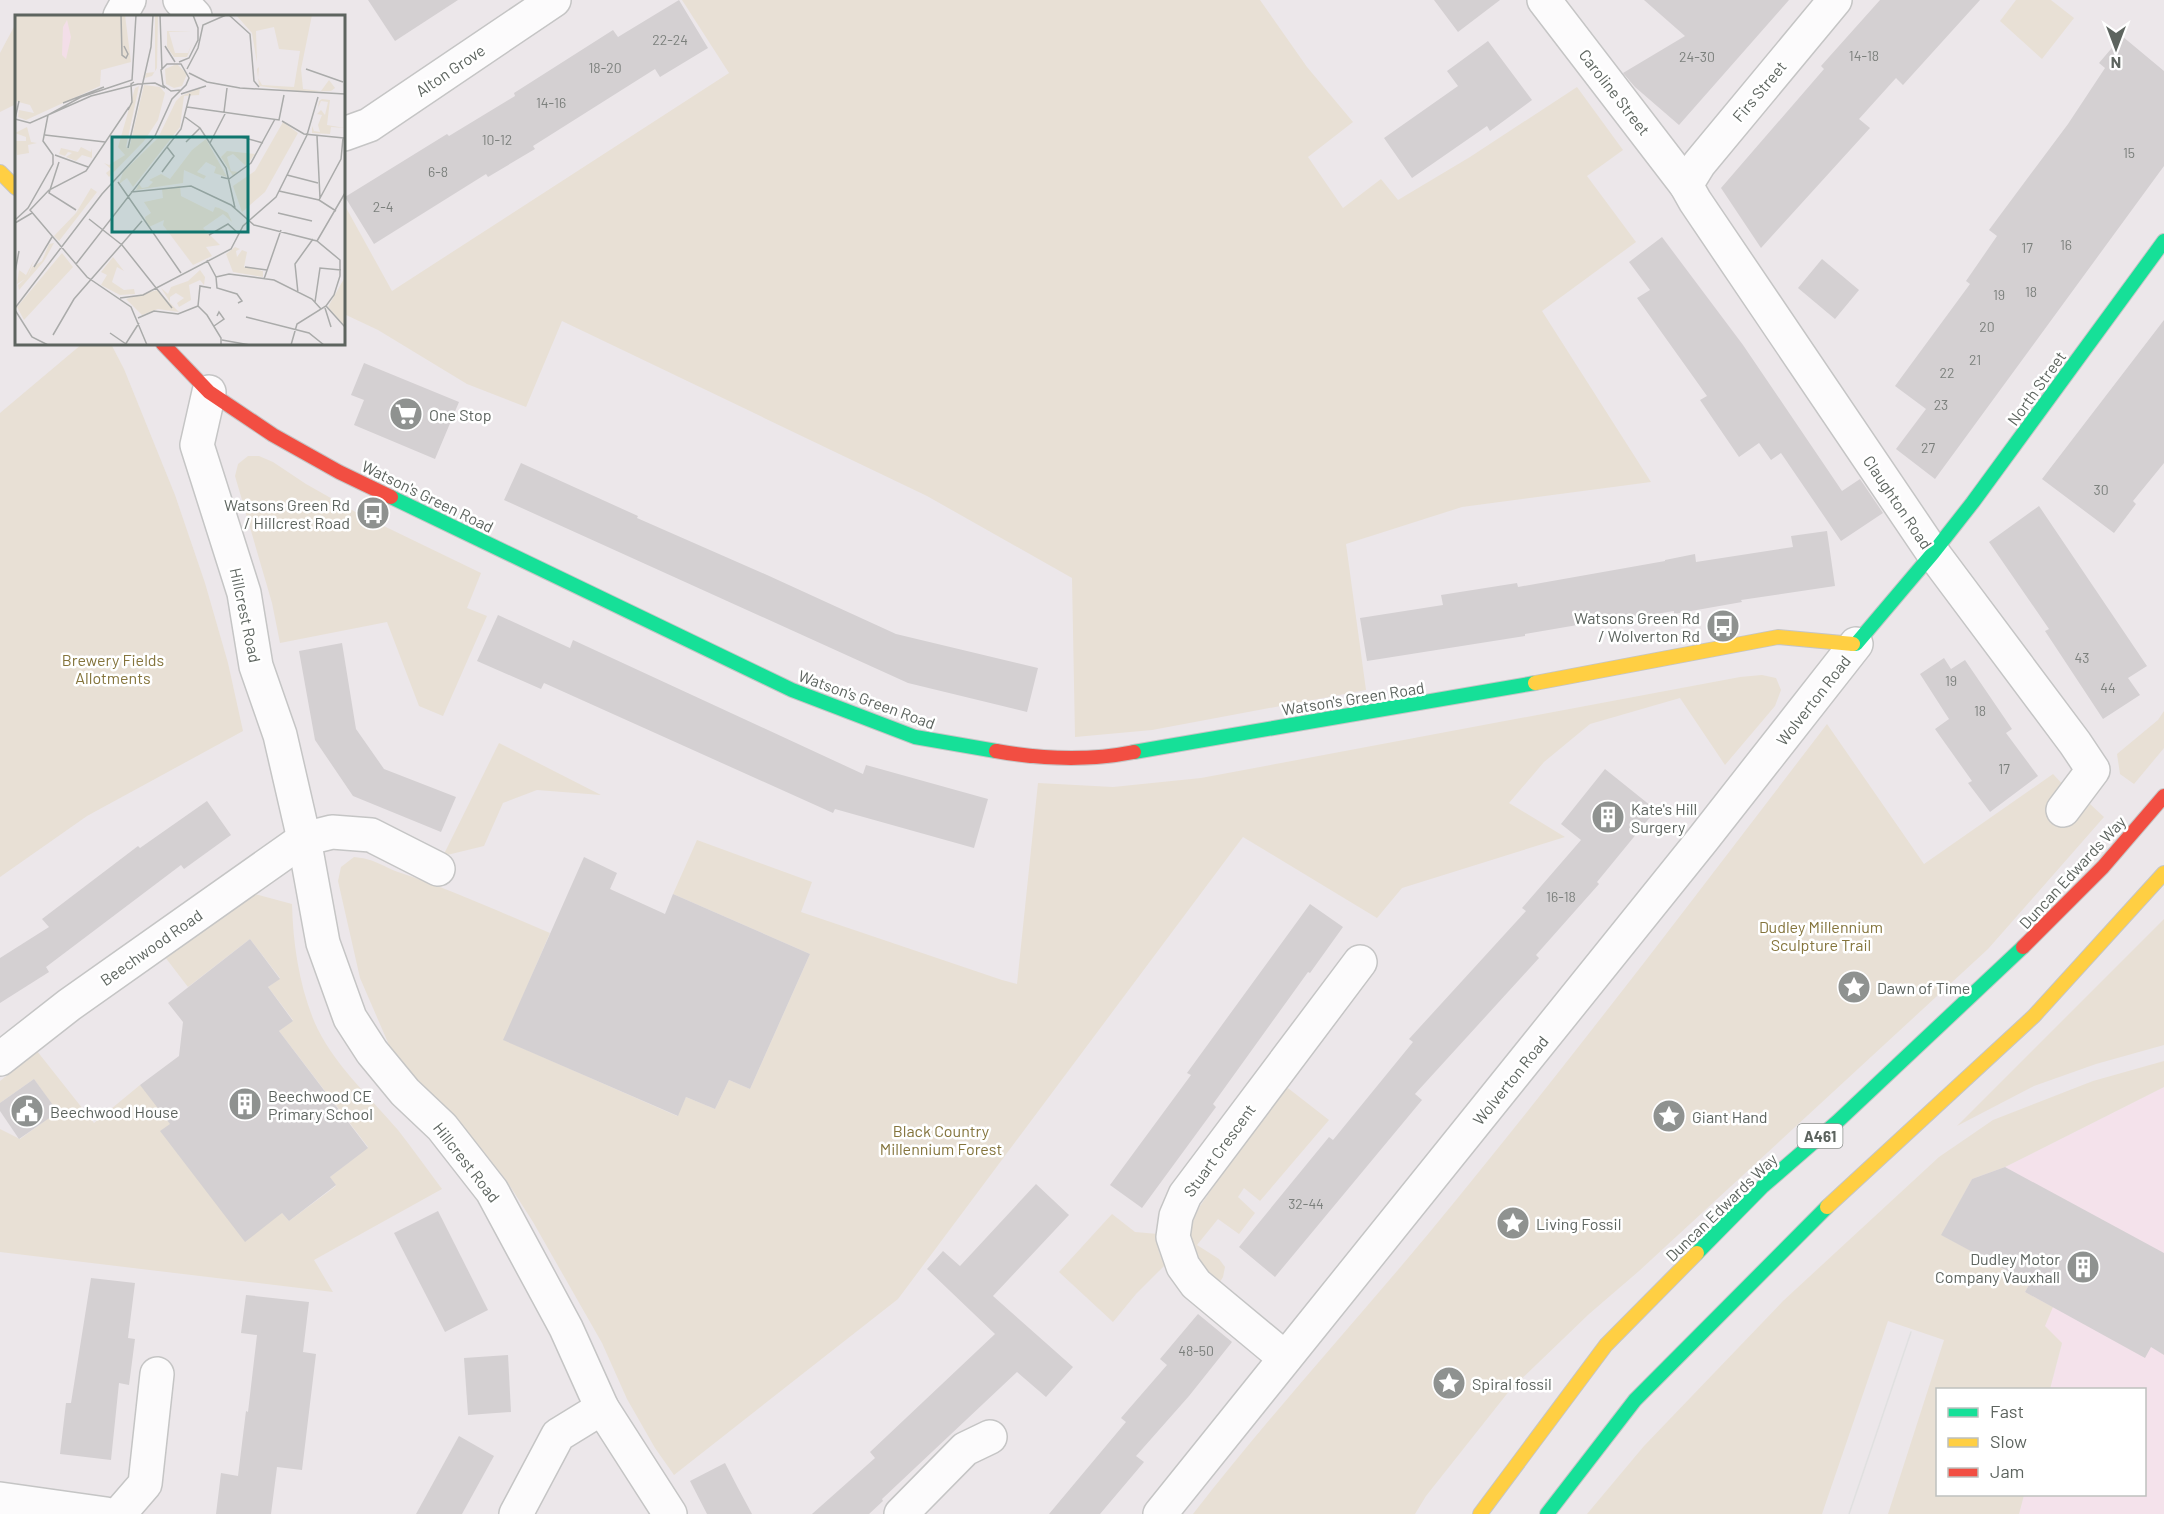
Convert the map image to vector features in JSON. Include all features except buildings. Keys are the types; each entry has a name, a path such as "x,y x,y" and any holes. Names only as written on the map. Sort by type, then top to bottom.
{"main road":[{"name":"North Street","path":"1857,644 1933,553 2164,241"},
{"name":"Watson's Green Road","path":"165,345 209,392 273,435 339,472 792,690 915,737 1030,757 1110,757 1512,688 1778,637 1857,644"},
{"name":"Duncan Edwards Way","path":"1480,1514 1606,1345 1762,1187 1837,1122 2001,969 2103,867 2164,796"},
{"path":"1546,1514 1635,1400 1823,1211 2034,1016 2164,873"},
{"path":"1467,1514 1496,1494"}],"street":[{"path":"121,15 129,0"},
{"path":"180,0 194,15"},
{"name":"Alton Grove","path":"345,134 369,125 554,0"},
{"name":"Caroline Street","path":"1544,0 1686,184"},
{"name":"Firs Street","path":"1686,184 1698,164 1835,0"},
{"name":"Claughton Road","path":"1686,184 1695,201 1933,553 2093,770 2063,810"},
{"name":"Hillcrest Road","path":"209,392 197,445 244,593 256,666 280,735 304,839 323,943 350,1018 372,1052 405,1092 442,1127 492,1191 566,1328 602,1408 670,1514"},
{"name":"Wolverton Road","path":"1160,1514 1696,848 1857,644"},
{"path":"304,839 332,832 370,835 438,869"},
{"name":"Beechwood Road","path":"0,1059 69,1005 304,839"},
{"name":"Stuart Crescent","path":"1286,1358 1196,1284 1184,1266 1173,1237 1176,1216 1185,1195 1359,962"},
{"path":"119,1514 144,1484 157,1374"},
{"path":"516,1514 558,1434 602,1408"},
{"path":"901,1514 965,1449 990,1437"},
{"path":"0,1499 105,1514"}],"shaded area":[{"name":"Dudley Motor Company Vauxhall","path":"2164,1087 2164,1514 2019,1514 2024,1496 2146,1496 2146,1388 2050,1388 2062,1344 2045,1327 2025,1292 2030,1283 1942,1235 1972,1179 2005,1167"}],"green space":[{"path":"682,0 1260,0 1307,67 1353,122 1308,157 1343,208 1381,179 1398,200 1470,157 1577,87 1623,150 1587,176 1636,242 1542,311 1651,482 1462,507 1346,544 1366,690 1152,730 1075,737 1072,578 927,496 562,321 526,407 467,384 378,330 345,314 345,206 392,291 729,73"},
{"path":"2016,0 2051,0 2074,18 2042,59 2000,21"},
{"path":"15,25 15,104 0,112 0,53"},
{"name":"Brewery Fields Allotments","path":"81,345 112,345 124,369 175,495 205,583 228,663 243,731 87,816 0,877 0,413"},
{"path":"248,456 259,456 273,462 359,514 481,573 467,608 487,616 443,716 419,706 387,622 280,643 272,603 235,476 238,464"},
{"name":"Black Country Millennium Forest","path":"1762,675 1776,678 1781,690 1775,706 1725,765 1680,698 1590,724 1544,762 1509,803 1565,837 1402,888 1377,918 1243,837 898,1299 674,1475 655,1448 627,1399 602,1343 533,1222 506,1180 476,1142 413,1078 389,1045 360,978 338,881 341,867 354,857 367,859 456,893 550,933 504,1040 677,1116 686,1097 715,1109 729,1080 750,1089 810,954 673,894 697,840 812,882 801,912 1017,984 1038,783 1113,787 1201,778 1740,677"},
{"path":"2164,711 2164,748 2134,784 2120,774 2117,754 2158,720"},
{"name":"Dudley Millennium Sculpture Trail","path":"1827,724 1924,864 2053,774 2067,789 2072,823 2090,804 2104,817 1988,949 1639,1271 1589,1314 1510,1390 1426,1496 1415,1514 1193,1514 1251,1442 1400,1268 1531,1107"},
{"path":"499,743 601,795 537,790 503,803 484,846 443,856"},
{"path":"251,893 292,904 295,949 314,1021 341,1065 398,1130 442,1189 314,1260 333,1292 0,1252 0,1129 20,1139 57,1112 34,1079 0,1103 0,1081 37,1051 94,1123 140,1085 289,1221 336,1186 330,1177 368,1147 279,1031 293,1020 268,987 280,978 250,939 188,987 165,957"},
{"path":"2164,919 2164,1045 2096,1064 2034,1086 1957,1126"},
{"path":"2164,1061 2164,1087 2005,1167 1972,1179 1942,1235 2030,1283 2025,1292 2053,1307 2045,1326 2062,1343 2050,1388 1936,1388 1936,1496 2024,1496 2019,1514 1888,1514 1944,1340 1888,1321 1822,1514 1587,1514 1644,1446 1783,1301 1939,1157 1993,1120 2093,1081"},
{"path":"1284,1085 1329,1120 1260,1201 1244,1188 1238,1197 1255,1213 1239,1234 1218,1219 1197,1245 1219,1259 1225,1267 1218,1285 1194,1258 1189,1241 1190,1231 1200,1206"},
{"path":"1112,1214 1135,1232 1158,1234 1159,1252 1165,1265 1136,1294 1113,1322 1059,1272"}],"tram line":[{"path":"1849,1514 1911,1332"}],"traffic: fast":[{"path":"1853,644 1856,644 1933,553 1973,502 2164,241"},
{"path":"391,497 792,690 915,737 996,751"},
{"path":"1134,752 1535,683"},
{"path":"1697,1253 1762,1187 1837,1122 2023,947"},
{"path":"1547,1514 1635,1400 1827,1207"}],"traffic: slow":[{"path":"0,172 15,187"},
{"path":"1535,683 1778,637 1853,644"},
{"path":"1827,1207 2034,1016 2164,873"},
{"path":"1480,1514 1606,1345 1697,1253"}],"traffic: jam":[{"path":"164,345 209,392 273,435 339,472 391,497"},
{"path":"996,751 1065,758 1100,757 1134,752"},
{"path":"2023,947 2103,867 2164,796"}],"place":[{"name":"One Stop","path":"406,414"},
{"name":"Watsons Green Rd / Hillcrest Road","path":"373,513"},
{"name":"Watsons Green Rd / Wolverton Rd","path":"1723,626"},
{"name":"Kate's Hill Surgery","path":"1608,817"},
{"name":"Dawn of Time","path":"1854,987"},
{"name":"Beechwood CE Primary School","path":"245,1104"},
{"name":"Beechwood House","path":"27,1111"},
{"name":"Giant Hand","path":"1669,1116"},
{"name":"Living Fossil","path":"1513,1223"},
{"name":"Dudley Motor Company Vauxhall","path":"2083,1267"},
{"name":"Spiral fossil","path":"1449,1383"}]}
